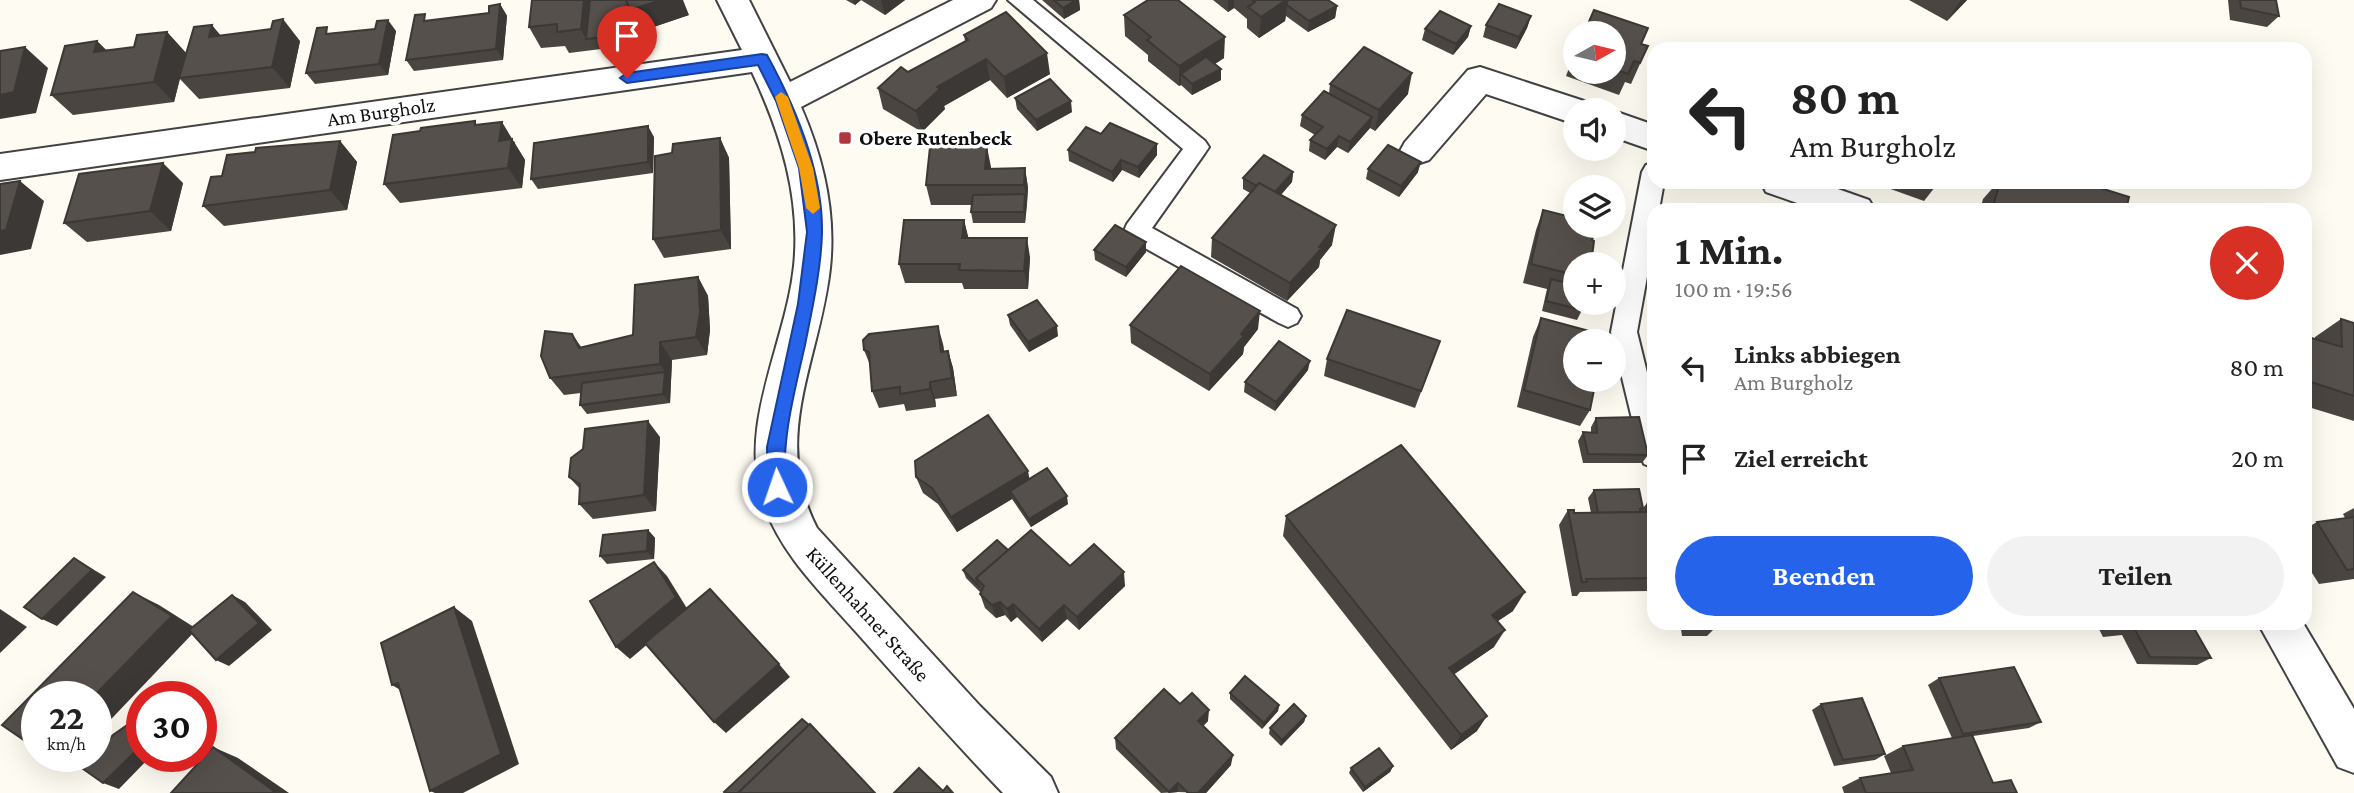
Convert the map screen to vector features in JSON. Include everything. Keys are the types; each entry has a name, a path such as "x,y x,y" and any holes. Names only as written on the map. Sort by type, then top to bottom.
{"street":[{"name":"Küllenhahner Straße","path":"733,0 783,101 806,168 815,232 806,304 775,447 777,487 784,508 803,541 964,721 1035,793"},
{"path":"783,101 980,0"},
{"name":"Am Burgholz","path":"0,167 762,59"},
{"path":"1417,151 1480,79 1563,107"},
{"path":"1626,128 1647,136"},
{"path":"1798,189 1837,203"},
{"path":"2283,630 2354,751"}],"lane":[{"path":"1019,0 1197,147 1136,231 1288,316"},
{"path":"1647,209 1624,332 1647,427"}],"building":[{"path":"532,0 584,0 581,29 557,32 557,24 529,27"},
{"path":"590,0 626,0 635,21 612,28 611,36 586,39"},
{"path":"626,0 661,0 630,10"},
{"path":"1054,0 1076,0 1063,8"},
{"path":"1148,0 1178,0 1225,37 1179,66 1147,40 1151,37 1124,15"},
{"path":"1252,0 1286,0 1261,17 1248,7 1255,2"},
{"path":"1289,0 1328,0 1337,6 1309,21 1287,5"},
{"path":"2240,0 2276,0 2279,16 2241,8"},
{"path":"500,4 496,49 406,60 415,15 425,14 424,21 489,13 489,6"},
{"path":"1499,4 1531,16 1519,37 1486,25"},
{"path":"1594,10 1648,28 1641,44 1647,48 1640,63 1634,61 1628,74 1626,21 1589,21"},
{"path":"1440,11 1471,26 1456,44 1425,29"},
{"path":"1006,12 1047,53 1004,77 986,59 937,87 940,89 916,111 878,88 901,67 908,72 968,40 964,35"},
{"path":"283,19 272,67 179,78 194,27 212,25 209,37 271,29 273,21"},
{"path":"388,20 379,64 306,73 317,28 327,27 326,34 375,29 377,21"},
{"path":"167,32 154,82 51,95 65,46 97,41 94,52 134,47 137,35"},
{"path":"25,47 14,92 0,95 0,51"},
{"path":"1364,47 1412,73 1379,110 1330,84"},
{"path":"1206,57 1221,69 1192,84 1181,74"},
{"path":"1050,79 1071,101 1036,120 1015,98"},
{"path":"1324,91 1372,117 1350,142 1339,136 1327,149 1310,140 1323,127 1302,115"},
{"path":"475,121 475,125 502,122 499,141 512,139 508,168 384,184 393,135 420,131 421,128"},
{"path":"1110,123 1157,144 1138,167 1121,160 1112,172 1068,150 1086,127 1101,134"},
{"path":"648,126 648,162 531,179 534,143"},
{"path":"720,138 721,230 653,239 655,156 672,153 673,144"},
{"path":"340,141 330,190 203,206 211,177 222,176 227,155 255,152 256,148"},
{"path":"1388,145 1421,162 1401,186 1368,169"},
{"path":"930,147 987,147 985,169 1025,168 1024,185 926,185"},
{"path":"1264,155 1293,172 1275,192 1243,178"},
{"path":"163,163 150,211 64,223 79,174"},
{"path":"20,181 6,230 0,231 0,184"},
{"path":"1259,183 1336,225 1319,247 1322,248 1290,283 1212,238"},
{"path":"1998,189 2103,189 2129,197 2128,203 1994,203"},
{"path":"1025,194 1024,212 971,212 973,195"},
{"path":"1543,210 1563,215 1563,238 1593,238 1594,241 1593,252 1563,252 1563,272 1531,264"},
{"path":"904,220 964,220 962,238 1027,238 1024,271 959,270 960,264 899,264"},
{"path":"1115,225 1146,242 1126,267 1094,250"},
{"path":"1181,266 1260,311 1241,334 1244,336 1210,374 1130,325"},
{"path":"698,277 700,312 696,337 660,342 660,364 550,378 541,356 545,331 572,334 579,348 633,335 635,285"},
{"path":"1551,279 1563,282 1563,305 1546,301"},
{"path":"1037,300 1057,326 1028,342 1008,315"},
{"path":"1347,310 1440,341 1421,391 1327,359"},
{"path":"1541,318 1582,329 1563,329 1563,392 1594,392 1590,410 1524,390"},
{"path":"2341,319 2354,323 2354,396 2312,382 2312,338 2342,347"},
{"path":"938,326 941,352 948,351 952,378 930,382 930,389 900,394 900,387 872,391 869,352 864,350 863,340 869,334"},
{"path":"1279,341 1310,361 1276,402 1245,382"},
{"path":"665,372 663,394 580,405 582,383"},
{"path":"988,415 1028,471 951,517 932,488 916,477 915,461"},
{"path":"1639,417 1647,455 1588,454 1583,432 1597,433 1596,418"},
{"path":"648,421 644,495 579,504 580,484 569,477 571,458 583,449 585,429"},
{"path":"1401,445 1525,592 1492,615 1505,630 1449,668 1487,716 1461,735 1286,516"},
{"path":"1047,468 1067,496 1029,519 1010,491"},
{"path":"1639,489 1643,508 1640,512 1598,513 1594,490"},
{"path":"1647,507 1647,578 1586,579 1587,582 1582,582 1568,510 1574,510 1574,513 1646,512"},
{"path":"2354,517 2354,569 2347,570 2317,522"},
{"path":"648,530 647,551 600,556 603,535"},
{"path":"1031,530 1070,566 1094,544 1124,572 1077,617 1064,605 1039,629 1013,604 1007,609 1000,602 992,605 980,594 984,586 976,578"},
{"path":"997,540 1008,550 976,578 978,585 963,570"},
{"path":"74,558 92,570 42,619 24,607"},
{"path":"654,562 676,597 616,647 590,601"},
{"path":"710,589 779,664 714,722 645,643"},
{"path":"133,592 172,616 109,681 45,681"},
{"path":"232,595 259,623 216,660 189,630"},
{"path":"454,607 501,754 430,791 398,683 392,685 381,643"},
{"path":"2135,630 2195,630 2211,658 2150,657"},
{"path":"2014,667 2041,722 1963,734 1939,678"},
{"path":"1245,676 1279,705 1264,723 1230,693"},
{"path":"1164,689 1180,704 1192,693 1209,710 1198,721 1233,755 1198,793 1188,793 1178,783 1169,792 1115,738"},
{"path":"1862,698 1885,754 1843,760 1821,704"},
{"path":"1294,704 1306,716 1282,740 1270,728"},
{"path":"21,706 21,738 2,725"},
{"path":"802,719 809,725 738,793 724,792"},
{"path":"810,724 875,793 738,793"},
{"path":"126,726 126,761 103,783 88,772 112,772 113,735"},
{"path":"1972,735 1993,783 2011,780 2017,793 1866,793 1860,778 1913,770 1903,746"},
{"path":"1379,748 1393,766 1365,787 1351,768"},
{"path":"217,750 274,791 272,793 171,793 190,772 217,772"},
{"path":"919,768 943,791 947,786 953,793 894,793"}],"slow traffic":[{"path":"781,97 806,168 813,208"}],"place":[{"name":"Obere Rutenbeck","path":"845,138"}],"route":[{"path":"627,78 762,59 783,101 806,168 813,200 815,232 806,304 786,386 775,447 777,487"}]}
